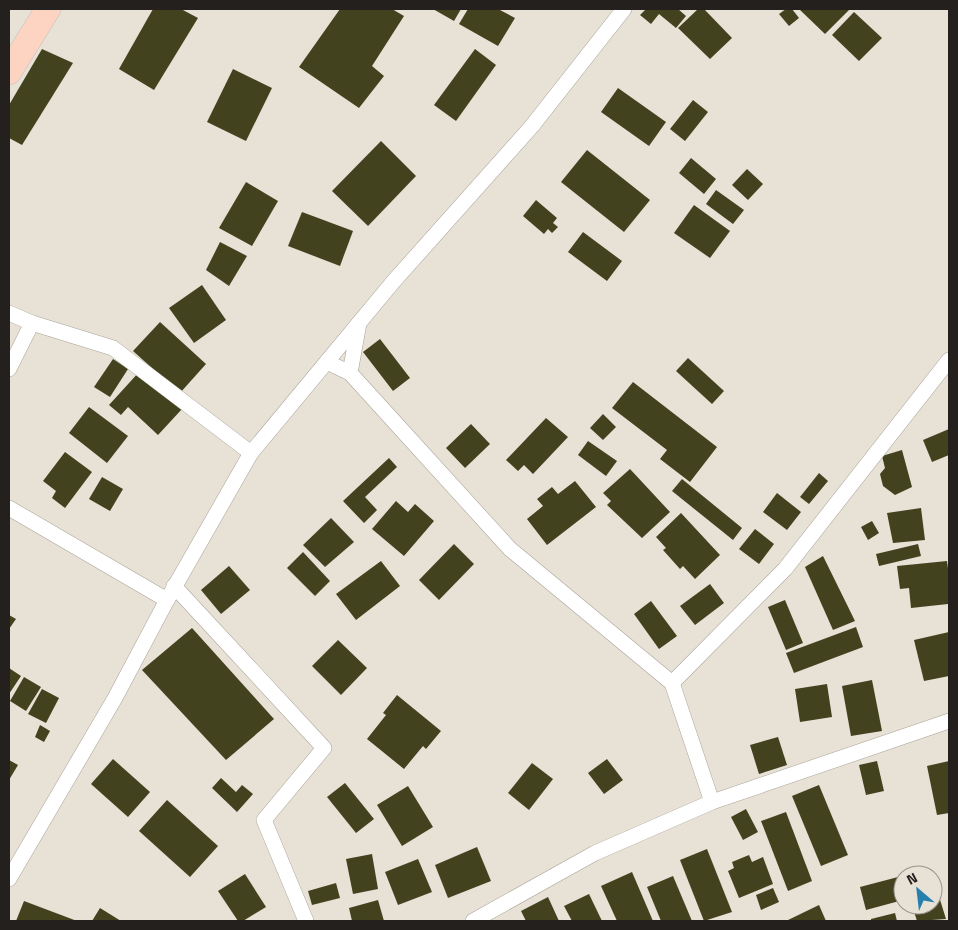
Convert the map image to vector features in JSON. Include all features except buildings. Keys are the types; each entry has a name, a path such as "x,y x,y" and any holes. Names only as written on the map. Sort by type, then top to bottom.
{"main road":[{"path":"9,72 48,9"}],"street":[{"path":"9,879 115,698 171,593 251,454 360,322 532,126 624,9"},
{"path":"9,313 32,323 113,348 251,454"},
{"path":"350,373 360,322"},
{"path":"9,369 32,323"},
{"path":"672,683 785,569 949,360"},
{"path":"326,362 350,373 510,549 672,683 712,802"},
{"path":"9,508 171,593 324,748 264,820 306,921"},
{"path":"473,921 595,853 712,802 949,721"}]}
